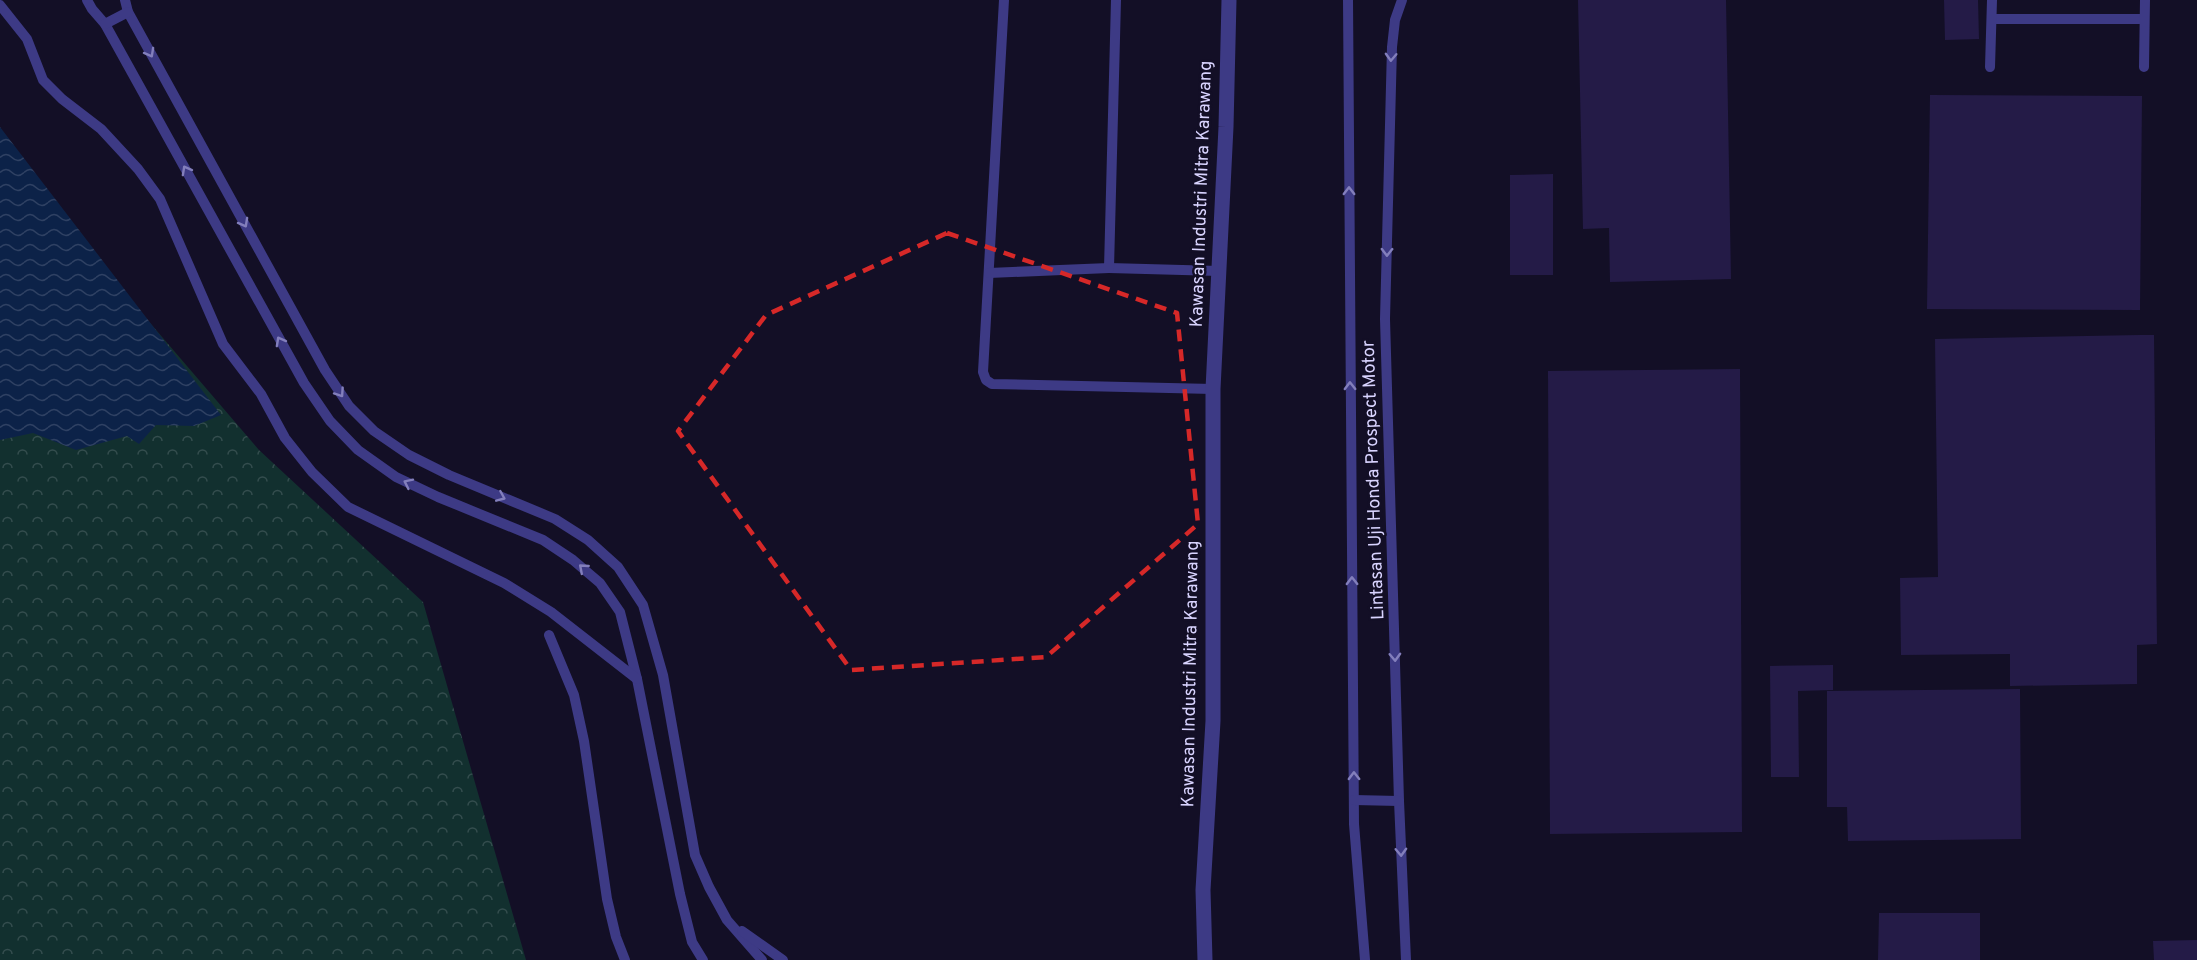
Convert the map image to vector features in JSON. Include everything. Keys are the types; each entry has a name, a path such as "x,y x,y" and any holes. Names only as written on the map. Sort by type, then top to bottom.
{"street":[{"name":"Kawasan Industri Mitra Karawang","path":"1205,960 1203,890 1213,721 1213,389 1226,127 1229,0"}],"lane":[{"path":"87,0 105,24 304,383 330,421 358,450 396,477 438,497 543,540 573,560 600,583 620,612 637,679 680,894 693,942 703,960"},
{"path":"125,0 128,12 325,370 349,406 374,431 409,455 449,475 555,519 588,540 618,567 643,605 663,675 695,855 727,920 762,960"},
{"path":"1004,0 983,372 986,380 992,384 1213,389"},
{"path":"1108,268 1116,0"},
{"name":"Lintasan Uji Honda Prospect Motor","path":"1348,0 1354,800 1365,960"},
{"name":"Lintasan Uji Honda Prospect Motor","path":"1402,0 1395,20 1392,47 1385,319 1406,960"},
{"path":"1990,68 1992,0"},
{"path":"2144,67 2145,0"},
{"path":"0,5 27,39 43,80 62,99 101,129 138,170 160,200 223,344 261,394 285,438 312,472 348,507 504,583 551,612 637,679"},
{"path":"105,24 128,12"},
{"path":"1992,19 2144,19"},
{"path":"989,273 1108,268 1219,271"},
{"path":"549,635 574,695 584,741 607,899 616,937 625,960"},
{"path":"1354,800 1399,801"},
{"path":"727,920 783,960"},
{"path":"693,942 711,960"}],"highlighted area":[{"path":"947,233 1177,313 1198,524 1046,657 851,670 678,431 766,315"}],"green space":[{"path":"0,148 259,450 423,602 526,960 0,960"}],"water":[{"path":"0,127 221,415 194,426 156,425 139,444 127,436 76,450 33,433 0,440"}],"building":[{"path":"1578,0 1726,0 1731,279 1610,282 1609,228 1583,229"},
{"path":"1944,0 1978,0 1979,39 1945,40"},
{"path":"1930,95 2142,96 2140,310 1927,309"},
{"path":"1553,174 1553,275 1510,275 1510,175"},
{"path":"2154,335 2157,644 2137,645 2137,684 2010,686 2010,654 1901,655 1900,578 1938,577 1935,339"},
{"path":"1740,369 1742,832 1550,834 1548,371"},
{"path":"1833,665 1833,690 1798,691 1799,777 1771,777 1770,666"},
{"path":"2020,689 2021,839 1848,841 1847,807 1827,807 1827,691"},
{"path":"1879,913 1980,913 1980,960 1878,960"},
{"path":"2197,940 2197,960 2154,960 2153,941"}]}
